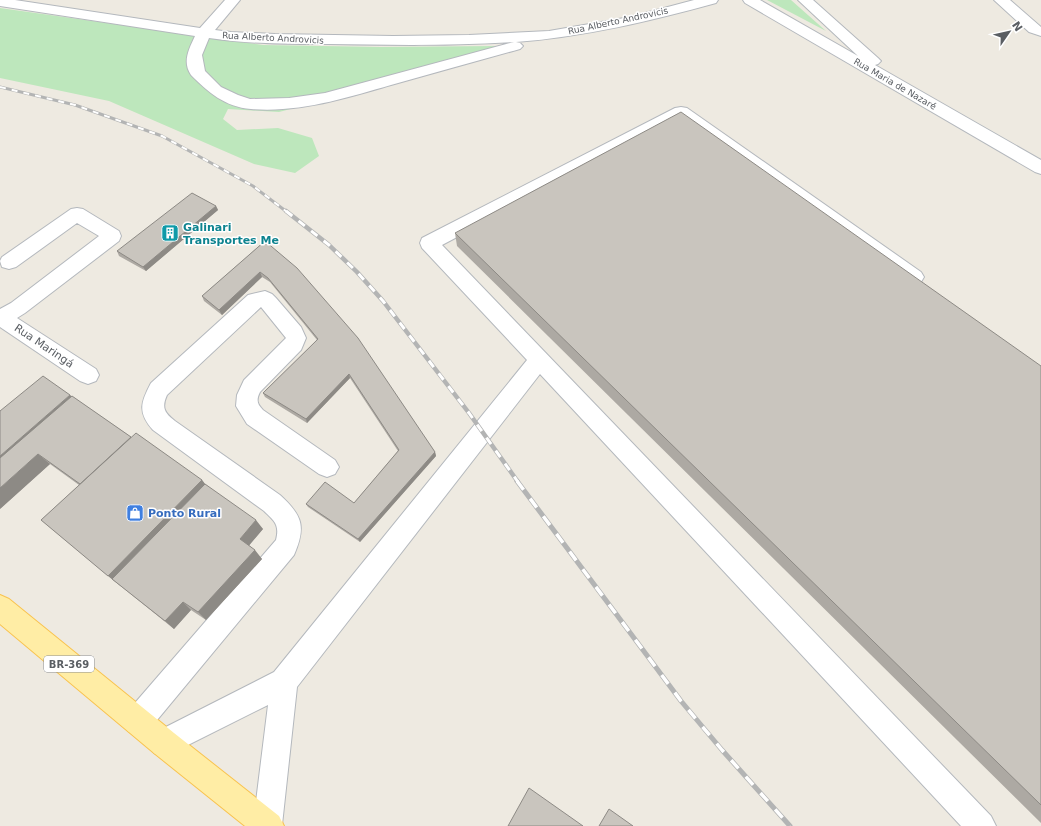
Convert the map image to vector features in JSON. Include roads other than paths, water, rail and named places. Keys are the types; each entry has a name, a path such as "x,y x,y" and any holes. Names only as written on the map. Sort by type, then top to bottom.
{"main road":[{"name":"BR-369","path":"0,608 164,743 268,825"}],"street":[{"name":"Rua Alberto Androvicis","path":"233,0 204,33 194,54 197,72 216,90 232,99 250,104 289,103 326,98 501,50 549,35"},
{"name":"Rua Alberto Androvicis","path":"0,2 231,37 275,40 394,41 468,40 549,35 631,21 711,0"},
{"name":"Rua Maria de Nazaré","path":"750,0 1041,168"},
{"path":"805,0 906,90"},
{"path":"1001,0 1034,29 1041,32"},
{"path":"925,284 681,112 429,242 981,826"},
{"path":"0,317 18,308 112,236 77,214 9,262"},
{"path":"138,721 285,547 290,536 290,524 284,514 167,428 157,420 153,412 152,401 159,390 255,300 265,299 294,333 296,338 294,344 252,386 247,394 246,402 248,411 327,467"},
{"name":"Rua Maringá","path":"0,317 88,375"},
{"path":"164,743 284,682 539,360"},
{"path":"268,825 284,682"}],"railway":[{"path":"0,87 75,105 162,136 253,186 287,212"},
{"path":"286,211 329,245 357,272 383,301 469,413 518,482"},
{"path":"517,481 681,701 722,750 790,826"}],"place":[{"name":"Galinari Transportes Me","path":"170,233"},
{"name":"Ponto Rural","path":"135,513"}]}
